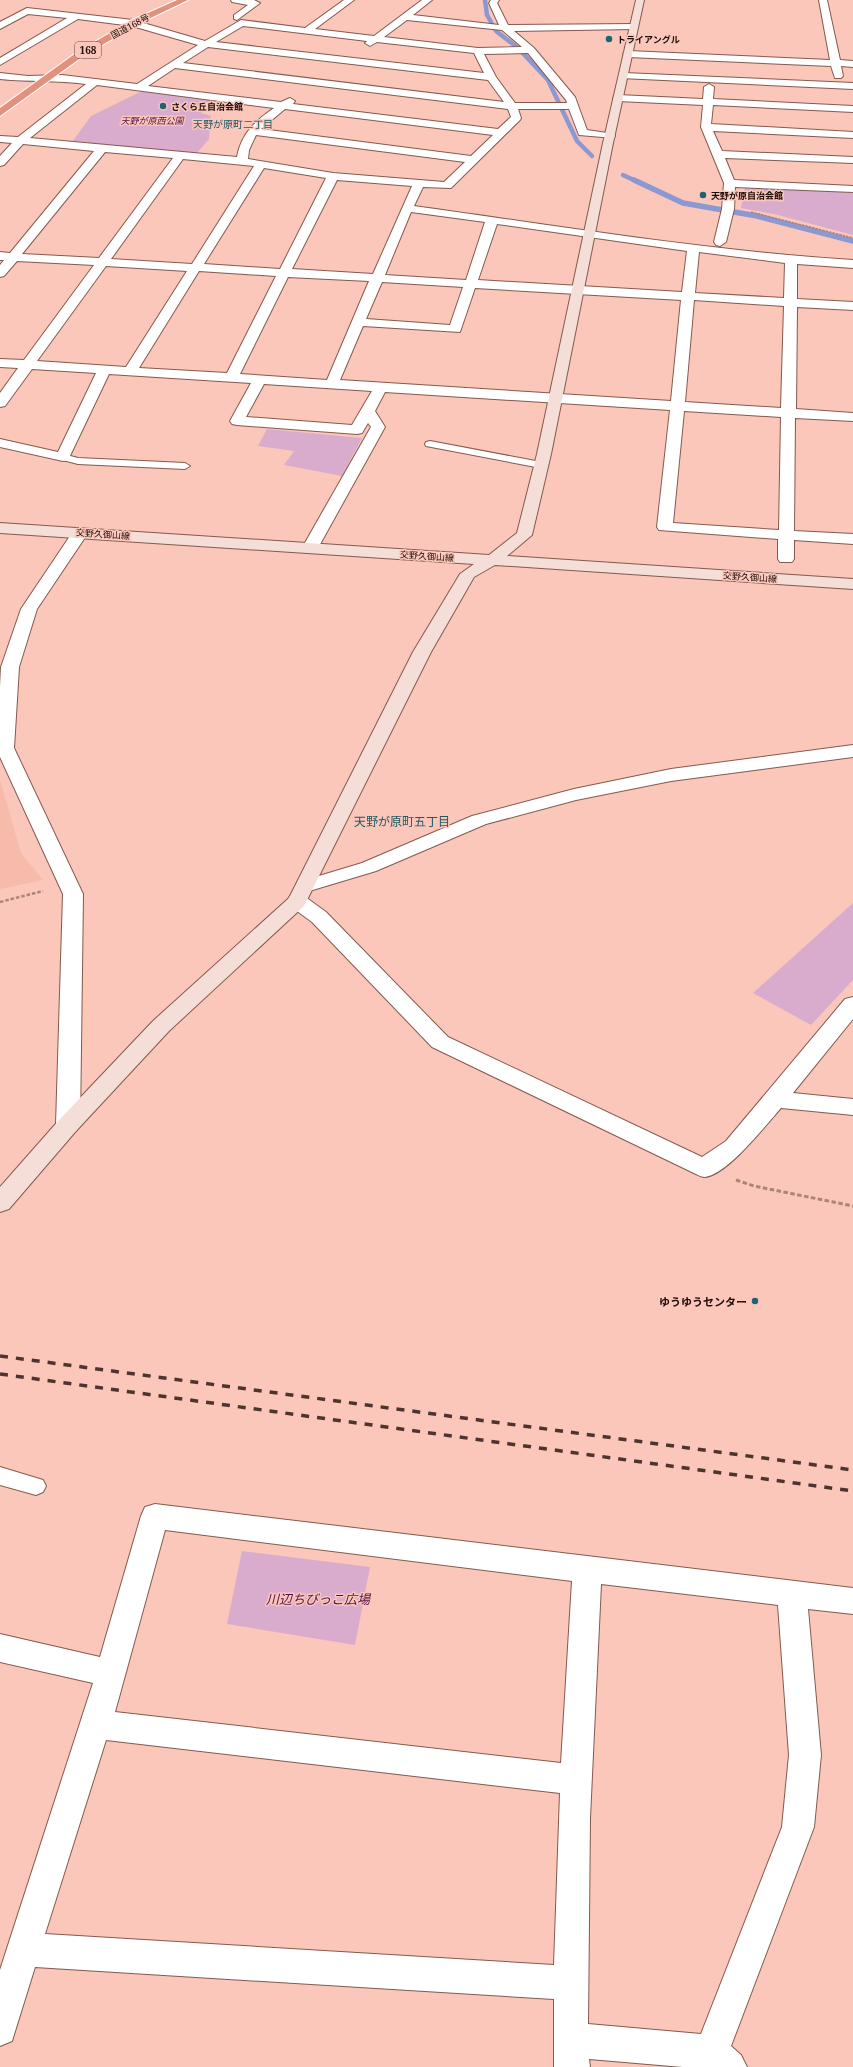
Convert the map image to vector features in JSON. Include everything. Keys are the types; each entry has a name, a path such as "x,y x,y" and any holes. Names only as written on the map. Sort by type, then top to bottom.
{"highway":[{"name":"国道168号","path":"0,113 44,79 133,22 184,0"}],"street":[{"path":"235,0 256,3 237,17"},
{"path":"306,31 350,0"},
{"path":"242,161 243,149 252,131 428,0"},
{"path":"495,0 493,4 506,28 531,50 570,99 583,133 610,136"},
{"path":"0,1203 68,1125 161,1026 301,893 422,652 468,574 493,560 524,535 541,465 640,0"},
{"path":"706,127 853,135 850,109 840,85 823,0"},
{"path":"0,26 28,11 133,22 206,44 491,77"},
{"path":"0,62 76,16"},
{"path":"405,17 506,28 634,26"},
{"path":"138,88 172,65 241,23 478,51 531,50"},
{"path":"0,139 242,161 333,176 418,185 447,186 516,118 512,106 491,77 478,51"},
{"path":"628,54 853,64"},
{"path":"711,58 706,127 730,183 728,209 720,242"},
{"path":"172,65 512,106 572,106"},
{"path":"0,76 44,79 62,78 501,133"},
{"path":"624,76 853,86"},
{"path":"0,163 20,141 95,82"},
{"path":"618,98 850,109"},
{"path":"252,131 474,160"},
{"path":"0,273 102,148"},
{"path":"717,154 853,160"},
{"path":"0,403 180,156"},
{"path":"130,372 260,165"},
{"path":"231,378 333,176"},
{"path":"730,183 853,189"},
{"path":"332,384 418,185"},
{"path":"407,208 492,220 590,231 720,242 853,256"},
{"path":"358,322 455,329 492,220"},
{"path":"590,231 693,248 791,260 853,264"},
{"path":"693,248 665,527 853,539"},
{"path":"0,256 853,306"},
{"path":"786,559 791,260"},
{"path":"0,363 853,417"},
{"path":"0,443 63,457 104,370"},
{"path":"259,380 237,421 357,430 381,387"},
{"path":"310,548 378,427 368,411"},
{"name":"交野久御山線","path":"0,528 853,584"},
{"path":"68,1125 73,894 5,748 10,667 29,609 80,533"},
{"path":"301,893 369,867 479,820 574,795 671,775 853,751"},
{"path":"301,893 318,917 440,1042 704,1168 734,1147 853,1004"},
{"path":"775,1099 853,1107"},
{"path":"0,2029 23,1948 96,1724 155,1516 587,1570 853,1601"},
{"path":"587,1570 576,1780 569,1982 571,2054 720,2059 798,1827 805,1755 792,1594"},
{"path":"0,1648 110,1673"},
{"path":"96,1724 576,1780"},
{"path":"23,1948 569,1982"}],"lane":[{"path":"430,444 541,465"},
{"path":"63,457 78,461 185,466"},
{"path":"0,1476 36,1486"}],"path":[{"path":"728,209 792,222 853,238"},
{"path":"0,902 69,885"},
{"path":"704,1168 754,1186 853,1206"}],"shaded area":[{"path":"0,780 21,853 43,880 0,889"}],"green space":[{"name":"天野が原西公園","path":"144,90 216,101 201,113 211,116 209,139 196,154 73,141 91,116"},
{"path":"745,185 853,193 853,235 778,215 741,208"},
{"path":"267,429 362,438 342,476 284,465 294,451 258,446"},
{"path":"853,903 853,980 811,1025 753,993"},
{"name":"川辺ちびっこ広場","path":"242,1551 370,1567 355,1645 227,1624"}],"waterway":[{"path":"485,0 487,15 496,31 518,48 548,80 577,141 592,156"},
{"path":"623,175 636,181"},
{"path":"634,180 683,203 757,216 853,241"}],"railway":[{"path":"0,1356 853,1470"},
{"path":"0,1374 853,1491"}],"place":[{"name":"トライアングル","path":"609,39"},
{"name":"さくら丘自治会館","path":"163,106"},
{"name":"天野が原自治会館","path":"703,195"},
{"name":"ゆうゆうセンター","path":"755,1301"}],"district":[{"name":"天野が原町二丁目","path":"233,124"},
{"name":"天野が原町五丁目","path":"402,821"}]}
